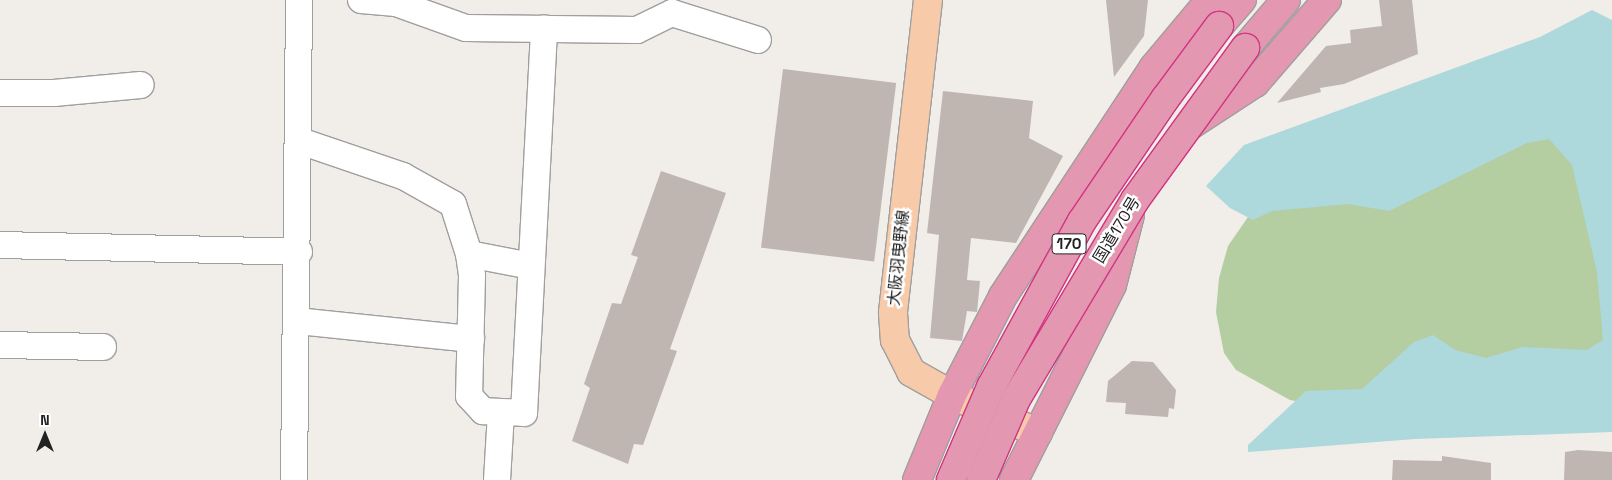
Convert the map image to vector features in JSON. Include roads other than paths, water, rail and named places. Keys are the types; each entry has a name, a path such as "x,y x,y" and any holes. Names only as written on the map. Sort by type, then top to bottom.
{"highway":[{"path":"917,480 952,396 1003,296 1154,67 1210,0"},
{"name":"国道170号","path":"952,480 991,387 1082,221 1165,99 1219,26 1242,0"},
{"name":"国道170号","path":"981,480 1016,399 1135,200 1245,48 1286,0"},
{"path":"1014,480 1112,285 1138,185 1175,135 1255,83 1327,0"}],"main road":[{"name":"大阪羽曳野線","path":"928,0 893,313 895,340 911,372 952,396 1038,432"}],"street":[{"path":"294,480 299,252 299,0"},
{"path":"361,0 396,3 466,28 637,30 672,14 691,10 758,40"},
{"path":"300,141 403,176 453,204 469,254 472,276 469,396 483,411 524,413 544,29"},
{"path":"0,93 54,93 141,85"},
{"path":"0,246 299,252"},
{"path":"469,254 531,266"},
{"path":"297,321 471,339"},
{"path":"0,346 102,347"},
{"path":"497,480 501,412"}],"water":[{"path":"1592,10 1612,20 1612,432 1415,439 1248,452 1248,445 1306,391 1362,389 1414,342 1433,335 1455,350 1486,358 1522,347 1587,350 1603,340 1597,272 1572,165 1549,139 1527,143 1389,211 1348,204 1272,211 1253,220 1230,208 1206,186 1244,145 1540,37"}]}
